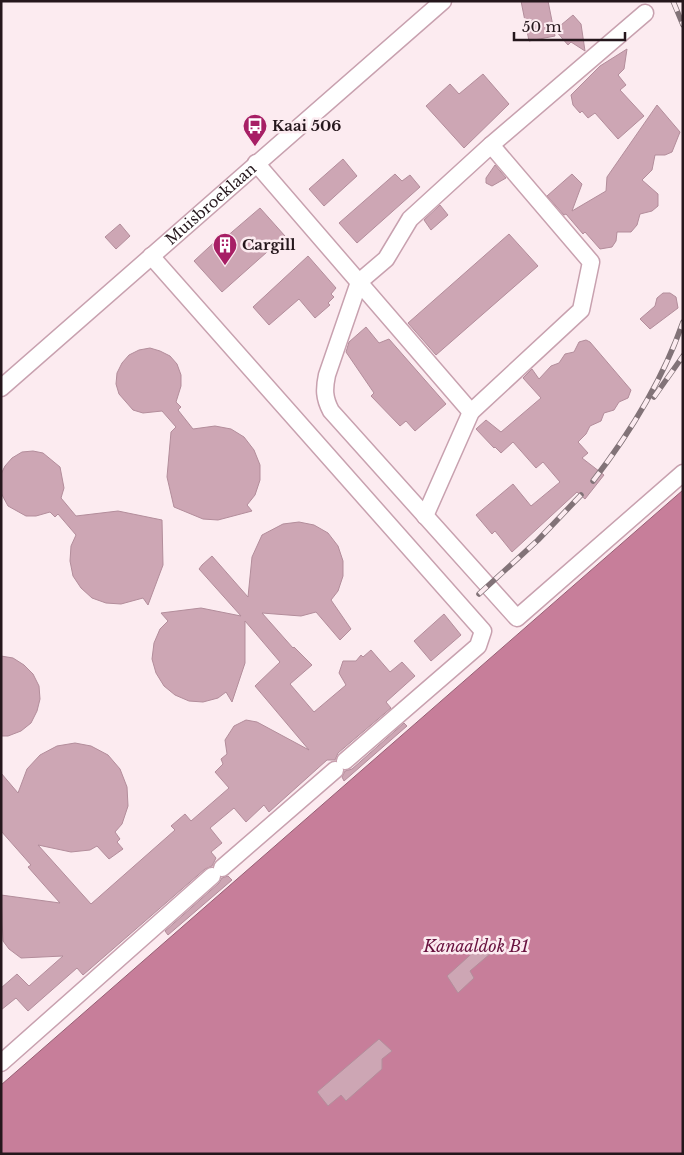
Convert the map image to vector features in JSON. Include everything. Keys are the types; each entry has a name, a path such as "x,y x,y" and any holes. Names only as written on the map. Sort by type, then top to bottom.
{"lane":[{"name":"Muisbroeklaan","path":"1,388 443,1"},
{"path":"645,13 490,145 410,219 386,259 359,282 327,374 324,387 325,400 331,411 517,618 683,473"},
{"path":"424,516 471,412 581,310 591,262 490,145"},
{"path":"256,163 471,412"},
{"path":"1,1062 478,646 483,631 150,256"}],"water":[{"name":"Kanaaldok B1","path":"683,490 683,1154 1,1154 1,1085"}],"building":[{"path":"521,1 548,1 555,36 529,41"},
{"path":"573,15 581,24 585,51 571,42 568,45 555,30"},
{"path":"627,49 624,69 618,75 626,85 620,90 644,116 618,139 595,113 588,118 582,111 580,113 573,105 571,95 600,66"},
{"path":"483,74 509,104 464,148 426,106 450,84 459,94"},
{"path":"657,105 680,132 672,152 665,155 655,155 652,170 642,180 658,194 658,206 652,211 640,214 637,225 631,232 617,232 616,241 612,247 600,249 547,196 572,174 582,184 572,211 606,191 607,177"},
{"path":"343,159 357,176 324,206 309,189"},
{"path":"495,165 506,178 492,186 486,183 486,178"},
{"path":"395,174 402,181 410,175 420,187 357,243 339,223"},
{"path":"440,205 448,215 431,230 424,220"},
{"path":"260,208 285,236 222,292 194,261 222,235 225,238"},
{"path":"120,224 130,236 116,249 105,237"},
{"path":"509,234 538,266 436,355 408,323"},
{"path":"308,256 336,288 331,294 334,297 328,303 330,305 315,318 299,299 269,325 253,307"},
{"path":"663,293 670,293 676,297 678,308 650,329 640,319 655,306 657,298"},
{"path":"366,327 379,343 389,339 446,404 415,431 406,421 400,426 371,396 374,393 346,352 349,342"},
{"path":"586,340 590,342 631,390 628,398 619,402 614,410 604,413 601,421 590,426 586,434 578,442 588,453 582,458 604,475 585,499 577,492 512,552 495,531 492,534 476,515 513,484 531,506 560,482 543,462 536,468 513,442 501,453 476,429 486,420 501,432 541,398 523,378 532,369 539,379 551,366 559,363 565,354 574,352 579,342"},
{"path":"150,348 170,356 177,364 181,375 181,386 176,402 181,407 178,410 193,429 215,426 231,429 244,437 254,450 260,465 260,480 255,495 247,505 252,511 218,520 203,519 174,507 167,477 171,432 176,427 162,411 143,413 133,410 119,394 116,384 117,373 129,355 139,350"},
{"path":"33,451 43,453 60,467 64,488 61,498 76,516 118,511 162,520 163,565 148,605 143,598 121,604 106,603 92,598 81,588 73,576 70,561 71,546 76,535 58,514 55,517 50,512 36,516 26,516 8,506 1,493 1,474 12,458 22,452"},
{"path":"299,522 314,525 328,533 338,546 343,561 343,576 338,591 331,600 351,629 340,640 316,612 301,616 262,613 293,648 312,665 290,684 314,712 346,685 339,673 343,661 356,661 361,655 363,657 371,650 390,672 402,662 415,676 386,702 391,708 338,753 335,760 327,760 269,812 264,805 246,822 234,808 210,828 222,843 211,852 216,858 212,866 205,869 83,975 77,968 28,1011 16,998 1,1010 1,988 17,974 29,986 63,956 21,958 9,949 3,941 1,895 60,903 28,867 31,865 1,831 1,773 18,793 27,769 40,755 57,746 75,743 91,746 108,755 120,769 127,787 128,806 122,824 115,832 120,839 117,842 123,849 109,859 97,846 90,850 71,852 38,845 91,904 175,830 171,826 185,814 191,821 229,788 215,772 223,764 221,759 227,754 225,740 234,726 246,720 257,722 309,750 255,686 280,662 245,621 245,663 232,702 226,692 218,698 203,702 189,701 175,695 164,686 156,673 152,659 154,643 160,629 168,621 161,613 201,608 241,616 199,569 202,565 212,556 248,597 252,557 262,535 283,524"},
{"path":"444,614 461,635 431,661 414,641"},
{"path":"1,656 13,658 24,665 33,674 39,686 40,699 31,723 21,731 8,736 1,736"},
{"path":"404,723 407,726 344,781 342,777 345,771 352,769"},
{"path":"228,876 232,880 168,935 165,931 219,883 222,878"},
{"path":"479,947 491,953 470,971 474,978 458,993 447,976"},
{"path":"379,1039 392,1051 382,1059 382,1069 346,1101 341,1095 328,1106 317,1092"}],"railway":[{"path":"673,1 683,25"},
{"path":"593,481 620,444 644,405 666,364 683,322"},
{"path":"654,397 683,356"},
{"path":"479,594 538,540 581,495"}],"place":[{"name":"Kaai 506","path":"255,147"},
{"name":"Cargill","path":"225,266"}]}
